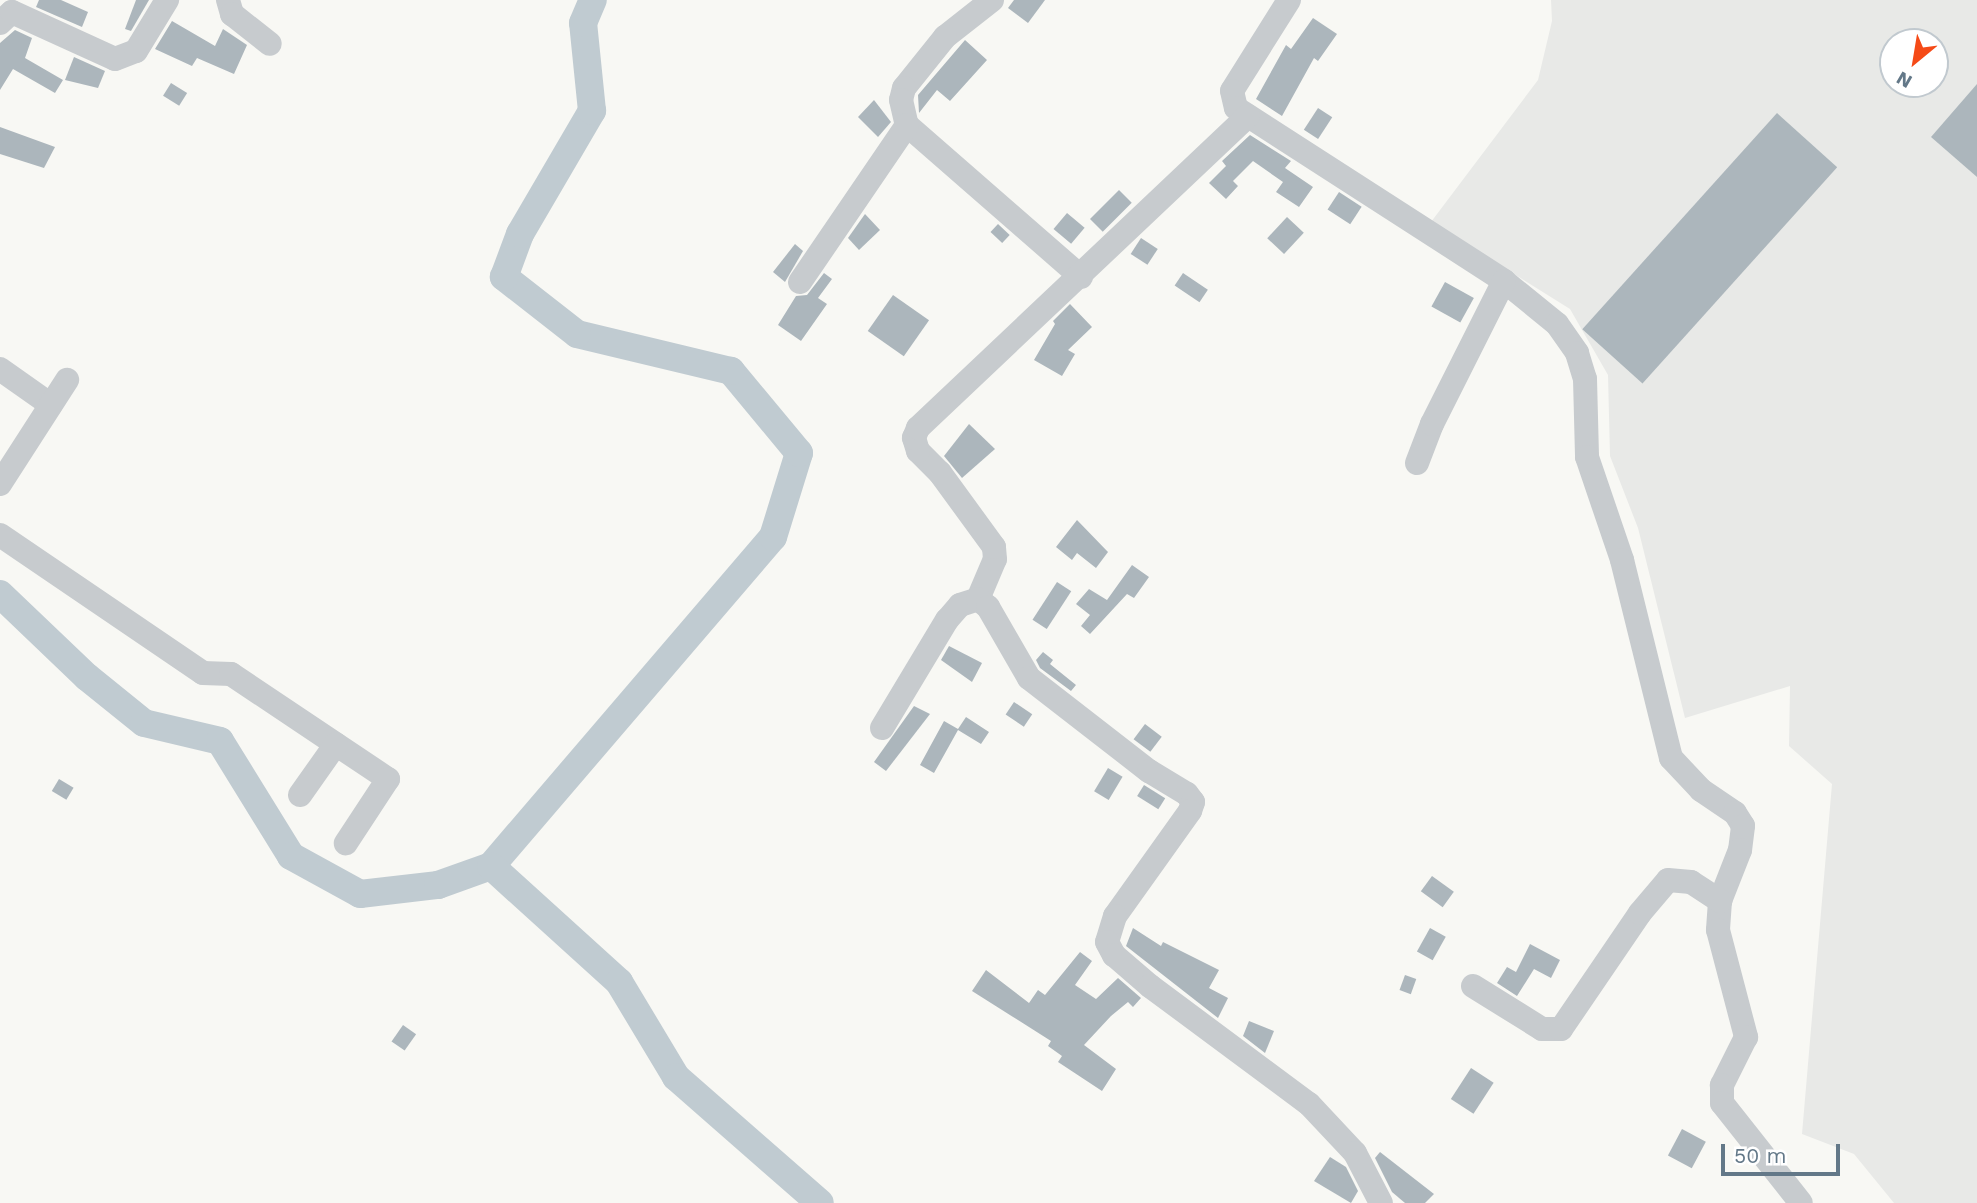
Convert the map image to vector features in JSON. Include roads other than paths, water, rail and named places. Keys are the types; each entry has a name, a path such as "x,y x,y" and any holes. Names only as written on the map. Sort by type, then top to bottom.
{"street":[{"path":"0,23 12,12 115,59 136,51 167,0"},
{"path":"228,0 240,23 270,44"},
{"path":"992,0 945,37 904,88 901,100 907,125 1081,277"},
{"path":"1289,0 1232,92 1236,108 1504,281 1557,324 1583,367 1587,457 1622,560 1671,758 1701,790 1735,813 1743,826 1740,850 1720,901 1720,943 1746,1037 1722,1085 1722,1102 1801,1203"},
{"path":"881,728 947,620 960,605 978,599 995,559 994,547 918,451 914,438 925,420 1081,277 1248,116"},
{"path":"800,282 907,125"},
{"path":"1418,464 1432,424 1504,281"},
{"path":"0,369 51,405"},
{"path":"4,469 67,380"},
{"path":"0,535 203,673 231,674 388,779 346,843"},
{"path":"978,599 988,607 1029,678 1193,802 1163,853 1115,916 1107,942 1114,955 1309,1104 1355,1153 1381,1203"},
{"path":"300,795 336,744"},
{"path":"1473,986 1550,1033 1561,1029 1576,1012 1640,912 1668,880 1691,882 1720,901"}],"waterway":[{"path":"0,594 87,677 144,723 220,741 291,856 360,894 438,885 491,866 773,537 799,453 731,371 577,334 504,277 520,234 592,111 583,23 593,0"},
{"path":"491,866 619,982 676,1077 820,1203"}]}
